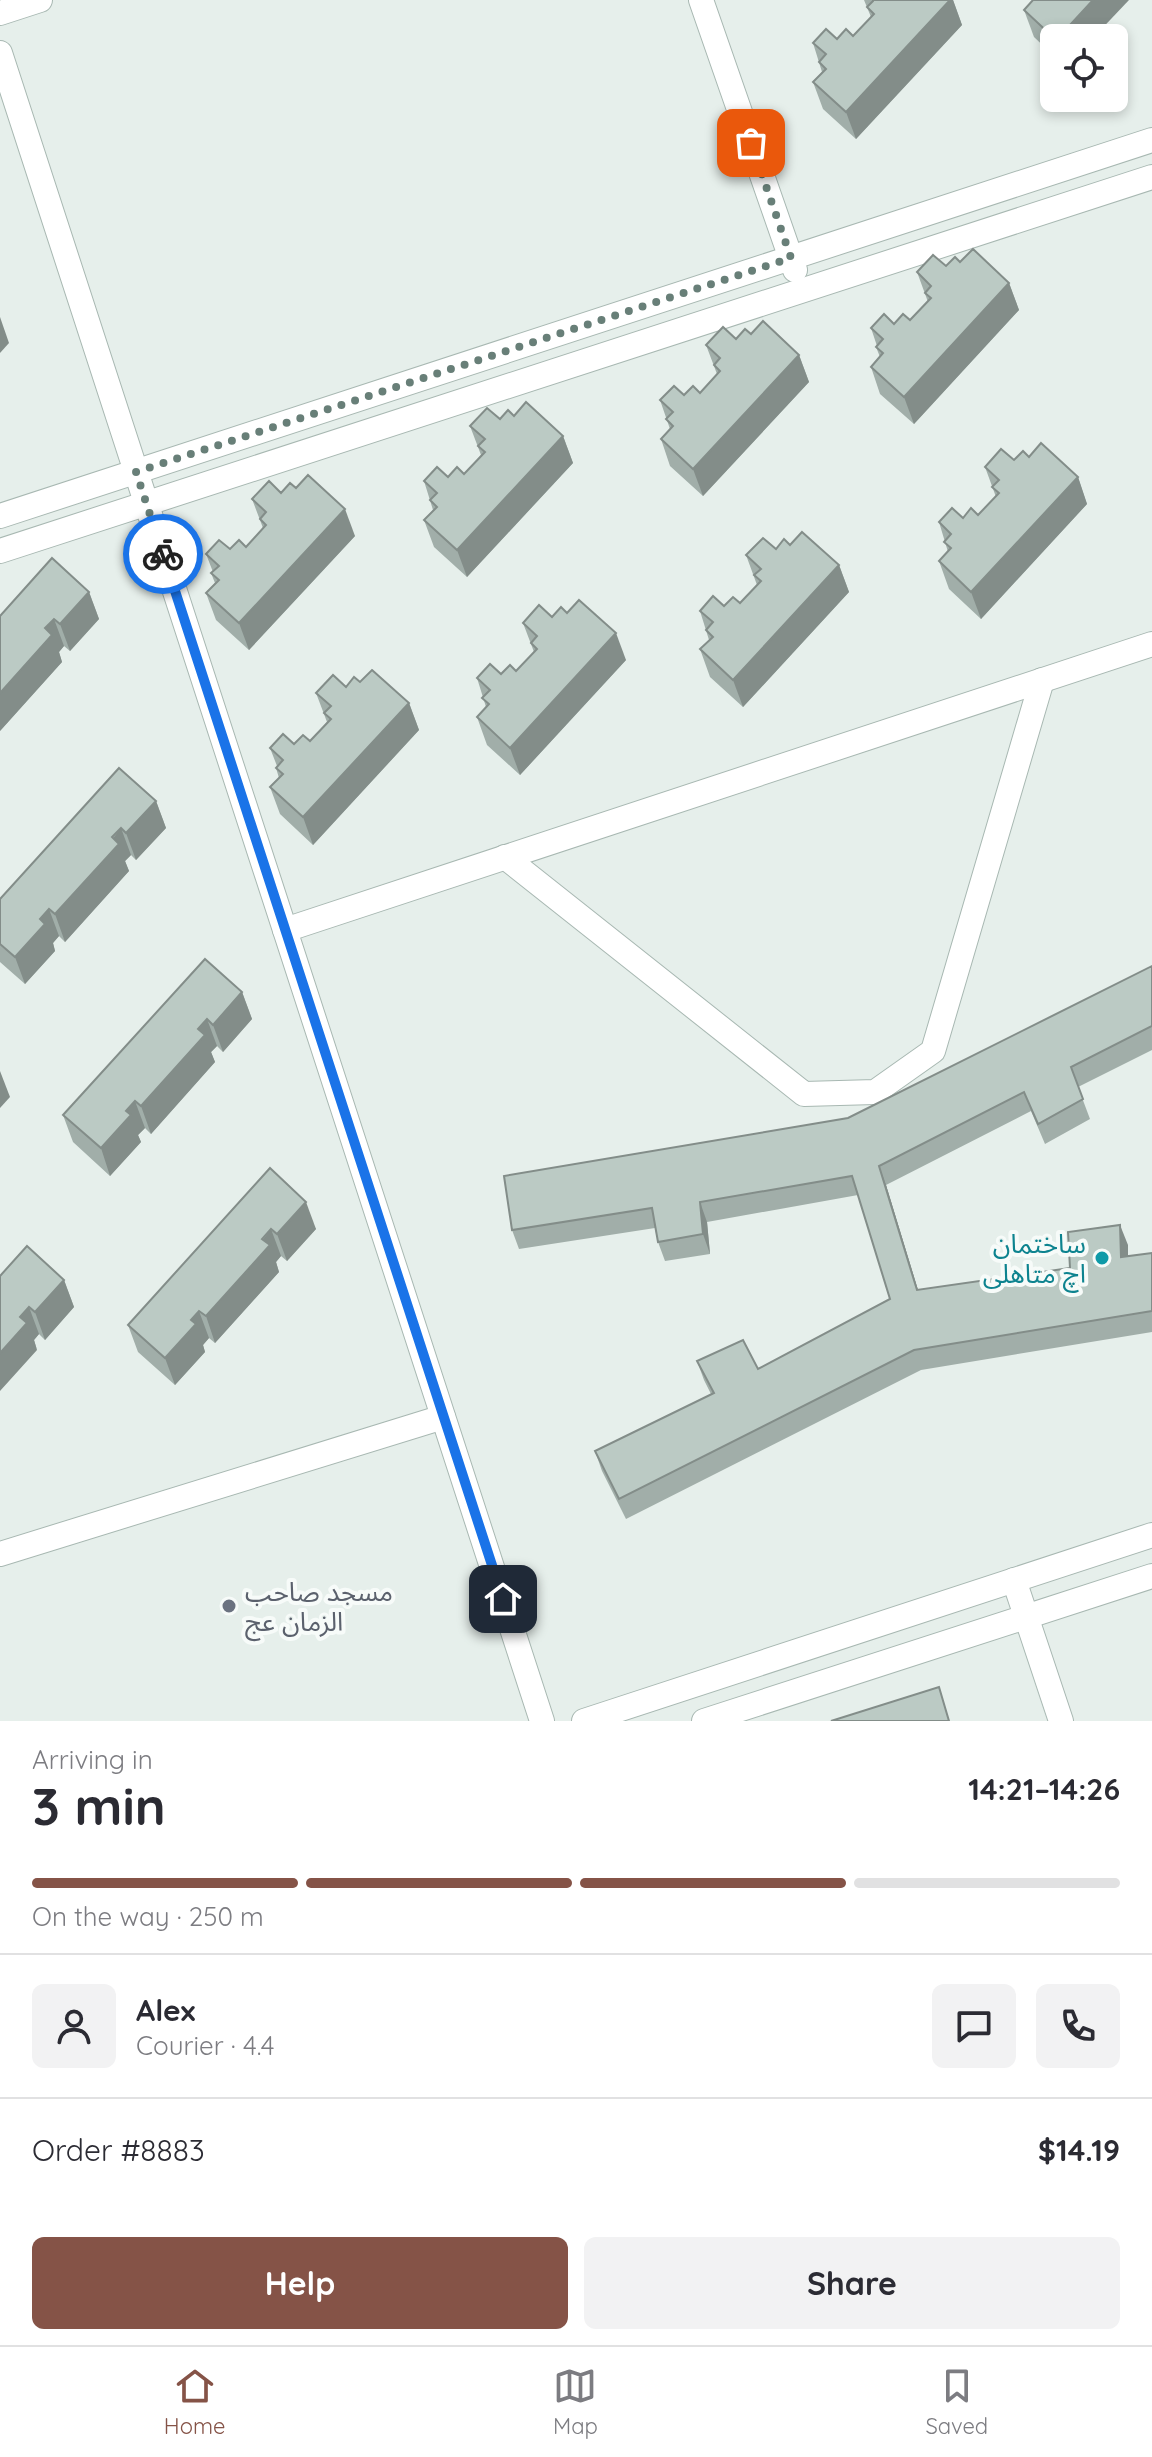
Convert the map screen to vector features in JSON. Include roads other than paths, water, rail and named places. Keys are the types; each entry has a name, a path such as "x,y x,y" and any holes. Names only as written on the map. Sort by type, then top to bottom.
{"street":[{"path":"0,13 40,0"},
{"path":"701,0 803,291"},
{"path":"0,53 542,1721"},
{"path":"0,516 1152,140"},
{"path":"0,551 1152,177"},
{"path":"285,930 1152,644"},
{"path":"505,857 804,1094 875,1092 933,1051 1042,680"},
{"path":"0,1554 443,1417"},
{"path":"584,1721 1152,1535"},
{"path":"704,1721 1152,1576"},
{"path":"1014,1580 1061,1721"}],"place":[{"name":"ساختمان اچ متاهلی","path":"1102,1258"},
{"name":"مسجد صاحب الزمان عج","path":"229,1606"}]}
